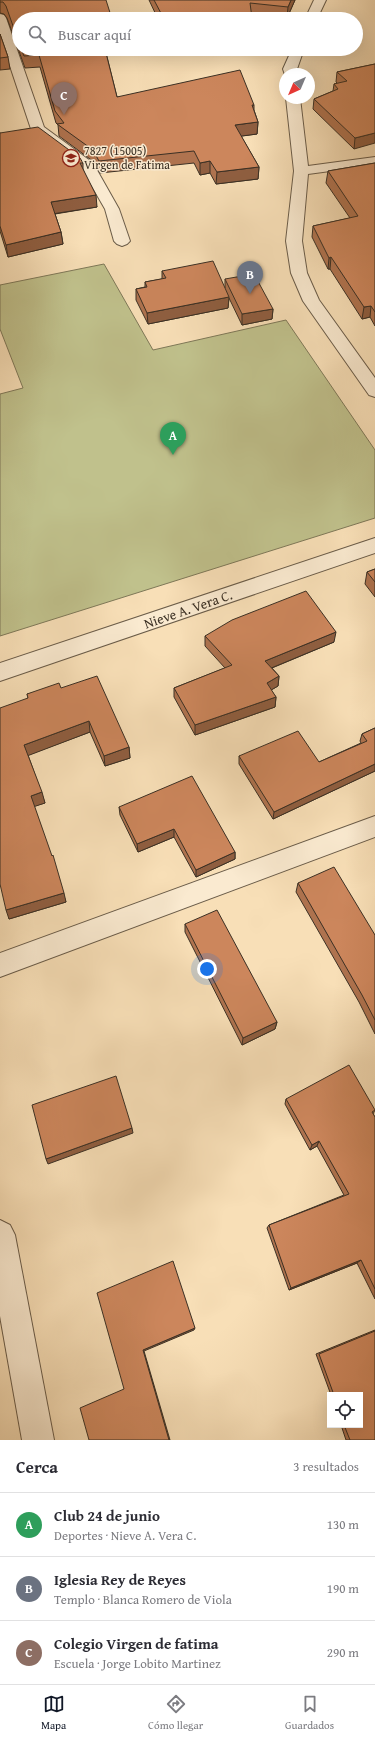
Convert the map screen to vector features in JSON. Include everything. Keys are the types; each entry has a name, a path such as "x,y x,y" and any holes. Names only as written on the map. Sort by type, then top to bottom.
{"street":[{"path":"314,12 320,0"},
{"path":"0,18 12,53"},
{"path":"13,56 38,129 88,166 112,209 122,241"},
{"path":"290,68 295,56"},
{"path":"295,104 301,171 294,241 299,273 311,301 375,391"},
{"path":"23,132 38,129"},
{"path":"301,171 375,161"},
{"name":"Nieve A. Vera C.","path":"0,672 375,546"},
{"path":"0,965 375,826"},
{"path":"0,1235 38,1440"}],"green space":[{"path":"104,264 153,350 286,320 375,450 375,518 0,636 0,394 23,388 0,329 0,285"}],"building":[{"path":"0,0 106,0 110,12 12,12 12,23 6,6 3,2 0,2"},
{"path":"154,0 291,0 288,7 250,3 251,12 160,12"},
{"path":"0,34 8,57 0,58"},
{"path":"39,56 107,56 117,97 240,70 254,105 252,105 258,122 235,125 259,167 217,172 210,161 200,163 194,151 99,161 93,150 57,124 64,123 55,111"},
{"path":"375,64 375,133 355,138 315,100 315,99 338,89 334,84 347,81 337,72"},
{"path":"38,127 80,158 83,163 80,163 96,195 51,202 61,232 6,245 0,226 0,133"},
{"path":"375,163 375,312 371,306 364,307 331,257 329,258 313,226 358,216 328,171"},
{"path":"213,261 229,297 147,313 136,289 147,287 145,282 166,278 162,271"},
{"path":"254,274 273,309 242,314 225,279"},
{"path":"375,569 375,582 367,572"},
{"path":"306,591 336,632 265,661 279,676 267,683 276,697 195,725 174,688 232,665 205,636 232,620"},
{"path":"97,676 129,747 104,756 89,721 24,745 42,792 31,796 52,856 53,855 64,893 6,910 0,884 0,708 28,698 27,694 59,683 61,688"},
{"path":"375,728 375,764 274,812 239,756 298,731 319,762 367,741 362,734"},
{"path":"192,776 235,852 196,870 174,829 137,844 119,807"},
{"path":"334,867 375,935 375,1020 298,883"},
{"path":"217,910 277,1022 243,1038 185,924"},
{"path":"349,1065 375,1110 372,1112 375,1117 375,1289 361,1260 291,1288 269,1225 349,1194 319,1141 312,1145 286,1099"},
{"path":"116,1076 132,1128 46,1159 32,1105"},
{"path":"173,1261 195,1328 143,1350 169,1440 89,1440 80,1408 124,1389 97,1293"},
{"path":"375,1331 375,1440 350,1440 345,1428 363,1428 363,1392 333,1392 319,1354"}],"place":[{"name":"Colegio Virgen de fatima","path":"64,115"},
{"name":"7827 (15005) Virgen de Fatima","path":"71,158"},
{"name":"Iglesia Rey de Reyes","path":"250,294"},
{"name":"Club 24 de junio","path":"173,455"}]}
